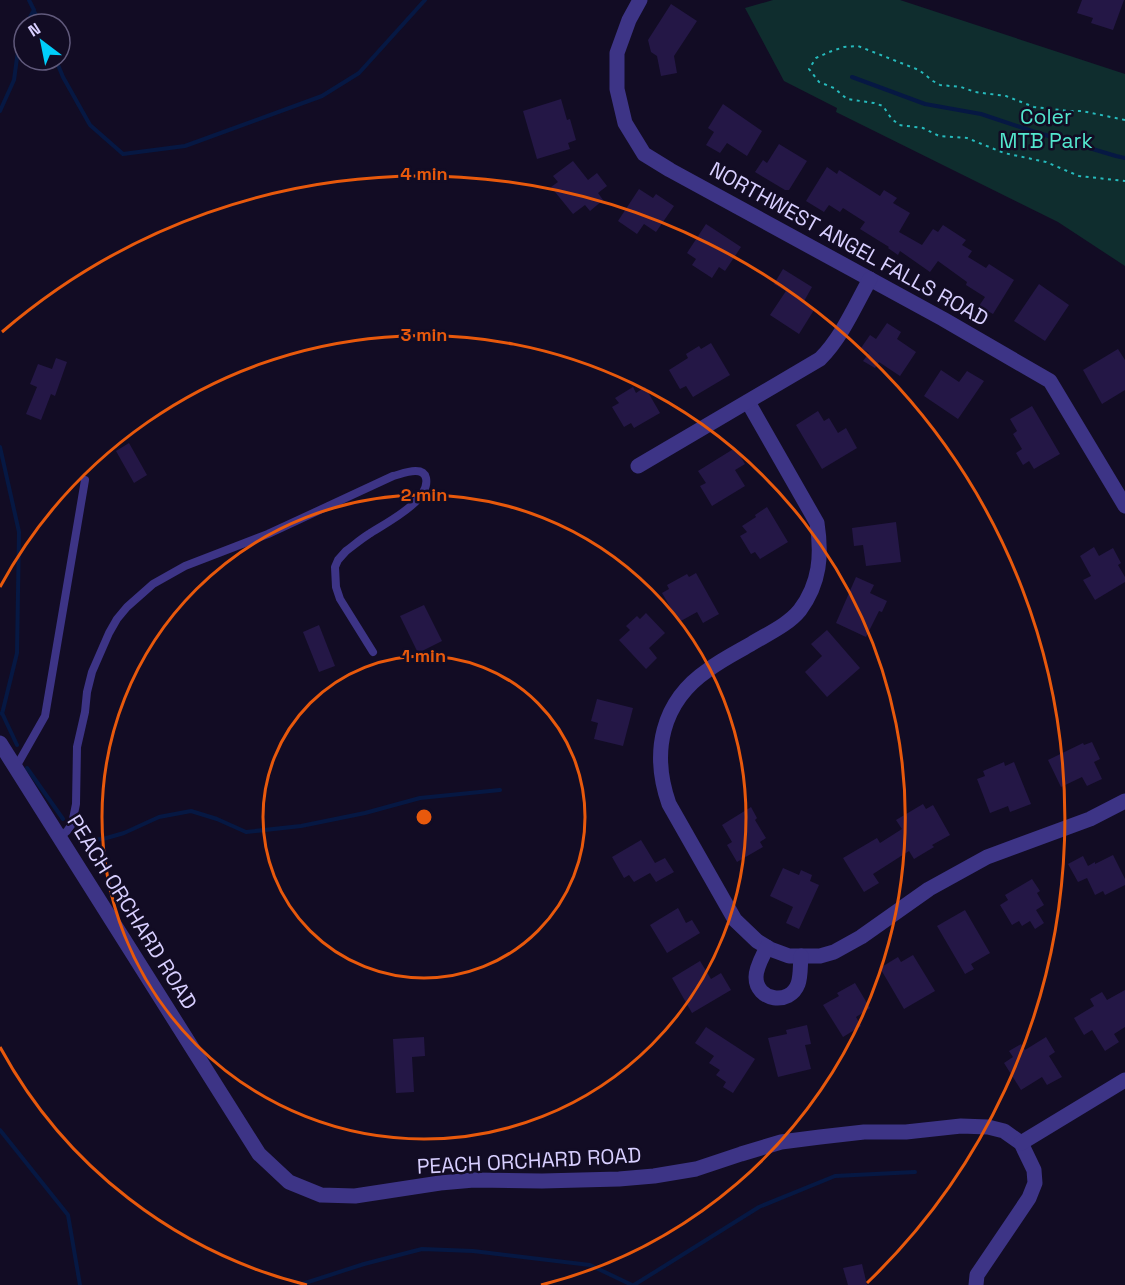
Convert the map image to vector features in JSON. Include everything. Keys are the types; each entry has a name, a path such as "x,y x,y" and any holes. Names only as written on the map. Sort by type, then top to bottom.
{"street":[{"name":"NORTHWEST ANGEL FALLS ROAD","path":"640,0 629,20 617,53 617,89 625,123 644,154 943,319 1050,381 1125,506"},
{"path":"638,466 820,359 829,350 870,279"},
{"path":"748,402 817,523 820,564 814,585 798,612 772,631 707,670 689,685 669,716 663,735 660,761 663,787 669,804 735,920 757,941 789,956 820,956 834,952 861,938 929,889 987,857 1090,819 1125,801"},
{"name":"PEACH ORCHARD ROAD","path":"0,743 259,1154 289,1182 321,1195 356,1196 474,1180 542,1181 654,1176 696,1169 781,1142 864,1132 906,1132 961,1126 988,1127 1004,1131 1021,1143"},
{"path":"767,947 756,976 760,991 769,997 784,998 798,986 801,956"},
{"path":"976,1285 977,1275 1029,1198 1035,1183 1034,1170 1021,1143 1125,1080"}],"lane":[{"path":"60,837 72,824 76,804 77,747 89,682 109,633 127,607 153,584 185,566 268,534 393,476 419,471 426,478 426,486 416,502 346,551 335,567 336,587 340,599 373,652"},
{"path":"16,767 45,716 85,480"}],"path":[{"path":"1125,120 1082,111 1035,107 1006,96 940,85 919,70 858,46 844,47 816,58 809,69 819,82 834,88 847,99 874,102 883,106 899,125 923,128 939,135 967,138 1004,153 1046,162 1080,176 1125,181"}],"green space":[{"name":"Coler MTB Park","path":"773,0 900,0 1125,74 1125,266 1058,222 836,112 837,108 784,81 745,8"}],"building":[{"path":"1082,0 1124,0 1113,30 1091,23 1093,18 1077,13"},
{"path":"671,4 697,21 674,56 677,73 661,76 657,56 651,52 648,40"},
{"path":"561,99 576,140 568,143 570,149 537,159 523,111"},
{"path":"723,104 762,131 747,156 727,143 720,153 706,145 714,132 708,128"},
{"path":"779,144 807,161 789,190 785,190 755,172 763,160 767,163"},
{"path":"573,161 588,180 597,173 607,186 598,193 603,200 590,211 585,205 573,214 551,187 558,182 553,176"},
{"path":"827,167 837,174 839,170 880,196 884,190 897,198 893,203 910,213 899,232 922,245 933,229 938,232 943,225 966,240 962,245 972,251 968,257 986,268 989,264 1014,280 993,314 979,306 985,297 966,285 967,282 938,261 930,272 900,251 898,255 860,229 865,222 843,208 840,212 829,205 824,212 806,201"},
{"path":"639,189 653,198 656,194 674,206 656,232 644,224 637,234 618,221"},
{"path":"706,224 741,247 725,271 719,267 712,278 692,265 696,259 687,253"},
{"path":"783,269 812,287 803,303 814,310 799,334 770,315 786,291 774,284"},
{"path":"1039,284 1069,305 1045,341 1014,321"},
{"path":"887,323 901,332 897,339 916,352 900,376 879,362 875,368 863,361 869,353 861,348 870,335 876,339"},
{"path":"711,343 730,375 693,397 686,386 680,389 669,370 688,358 686,354 699,346 701,349"},
{"path":"1118,349 1125,360 1125,390 1102,404 1083,370"},
{"path":"56,358 67,362 55,396 51,394 41,420 26,414 37,387 30,384 38,364 52,369"},
{"path":"941,370 959,382 967,371 984,381 958,419 924,396"},
{"path":"633,387 636,393 645,387 660,413 634,428 631,423 624,427 612,407 619,403 615,398"},
{"path":"1032,406 1060,454 1034,469 1029,461 1023,465 1016,453 1022,449 1013,434 1017,431 1010,419"},
{"path":"818,411 824,421 829,418 838,433 846,428 857,448 822,469 796,425"},
{"path":"129,443 147,475 134,483 116,451"},
{"path":"735,448 745,464 735,470 745,486 712,506 700,486 706,483 698,471"},
{"path":"767,507 788,542 760,559 755,552 751,554 740,536 747,532 742,526"},
{"path":"896,522 901,562 866,566 863,545 854,546 852,528"},
{"path":"1094,547 1099,556 1113,548 1121,563 1118,565 1125,577 1125,582 1095,600 1083,580 1091,576 1080,556"},
{"path":"696,573 719,614 703,623 697,612 679,622 662,593 669,589 667,585 687,574 689,577"},
{"path":"856,577 874,585 870,593 887,601 882,612 879,611 866,637 836,623"},
{"path":"424,605 442,641 418,653 400,616"},
{"path":"646,613 665,633 649,648 657,658 646,669 619,640 630,630 626,626 637,616 640,619"},
{"path":"319,625 335,666 319,672 303,632"},
{"path":"827,630 860,668 827,697 805,672 822,656 811,644"},
{"path":"597,699 633,708 623,746 594,739 598,723 591,721"},
{"path":"1092,742 1100,759 1094,762 1102,779 1087,786 1082,777 1061,787 1048,760 1083,743 1084,745"},
{"path":"1004,762 1005,766 1014,762 1031,804 1010,812 1008,806 990,813 977,779 985,776 983,771"},
{"path":"923,804 926,809 933,805 950,835 914,859 909,851 873,874 879,883 864,892 843,858 877,838 880,843 902,829 896,820"},
{"path":"751,807 757,818 755,820 766,838 760,842 763,847 737,862 727,845 732,842 722,825"},
{"path":"641,840 655,863 665,858 674,872 656,882 650,873 634,882 629,875 624,878 612,857"},
{"path":"1113,855 1125,879 1125,885 1105,895 1103,891 1095,895 1087,878 1078,882 1068,864 1083,856 1088,866"},
{"path":"783,868 799,875 801,870 812,875 810,881 819,885 799,929 786,923 793,907 770,896"},
{"path":"1032,879 1040,891 1037,893 1044,905 1036,910 1044,923 1035,929 1030,921 1022,926 1019,921 1012,925 1000,905 1008,900 1005,895"},
{"path":"678,908 686,923 692,920 700,933 667,953 650,925"},
{"path":"965,910 990,953 971,964 974,969 965,974 937,926"},
{"path":"913,955 935,991 904,1009 880,968 898,957 901,962"},
{"path":"700,961 711,979 721,973 731,990 692,1013 672,978"},
{"path":"855,983 870,1008 856,1017 861,1026 843,1037 823,1005 839,996 837,993"},
{"path":"1125,990 1125,1027 1114,1034 1119,1042 1105,1051 1092,1030 1084,1035 1074,1018 1094,1006 1090,999 1102,992 1107,1000"},
{"path":"807,1025 811,1044 805,1045 811,1069 778,1077 768,1038 787,1034 786,1030"},
{"path":"706,1027 755,1059 733,1093 723,1087 726,1082 716,1075 720,1070 709,1063 714,1056 695,1043"},
{"path":"424,1037 425,1056 412,1057 414,1092 396,1093 393,1039"},
{"path":"1046,1037 1055,1052 1049,1056 1062,1077 1047,1085 1042,1077 1021,1090 1004,1063 1013,1057 1009,1051 1021,1044 1025,1050"},
{"path":"862,1264 867,1285 848,1285 843,1268"}],"waterway":[{"path":"29,0 33,12"},
{"path":"61,72 90,125 123,154 185,146 322,96 359,73 425,0"},
{"path":"0,111 14,80 15,72"},
{"path":"852,77 925,104 981,114 1125,158"},
{"path":"0,447 19,532 17,653 2,714"},
{"path":"2,713 17,745"},
{"path":"27,768 63,819"},
{"path":"76,837 80,841 103,839 124,833 159,817 191,811 217,819 246,832 301,826 365,813 420,798 500,790"},
{"path":"0,1130 68,1215 80,1285"},
{"path":"634,1285 759,1207 835,1176 915,1172"},
{"path":"299,1285 364,1264 422,1249 473,1251 590,1265 632,1285"}]}
